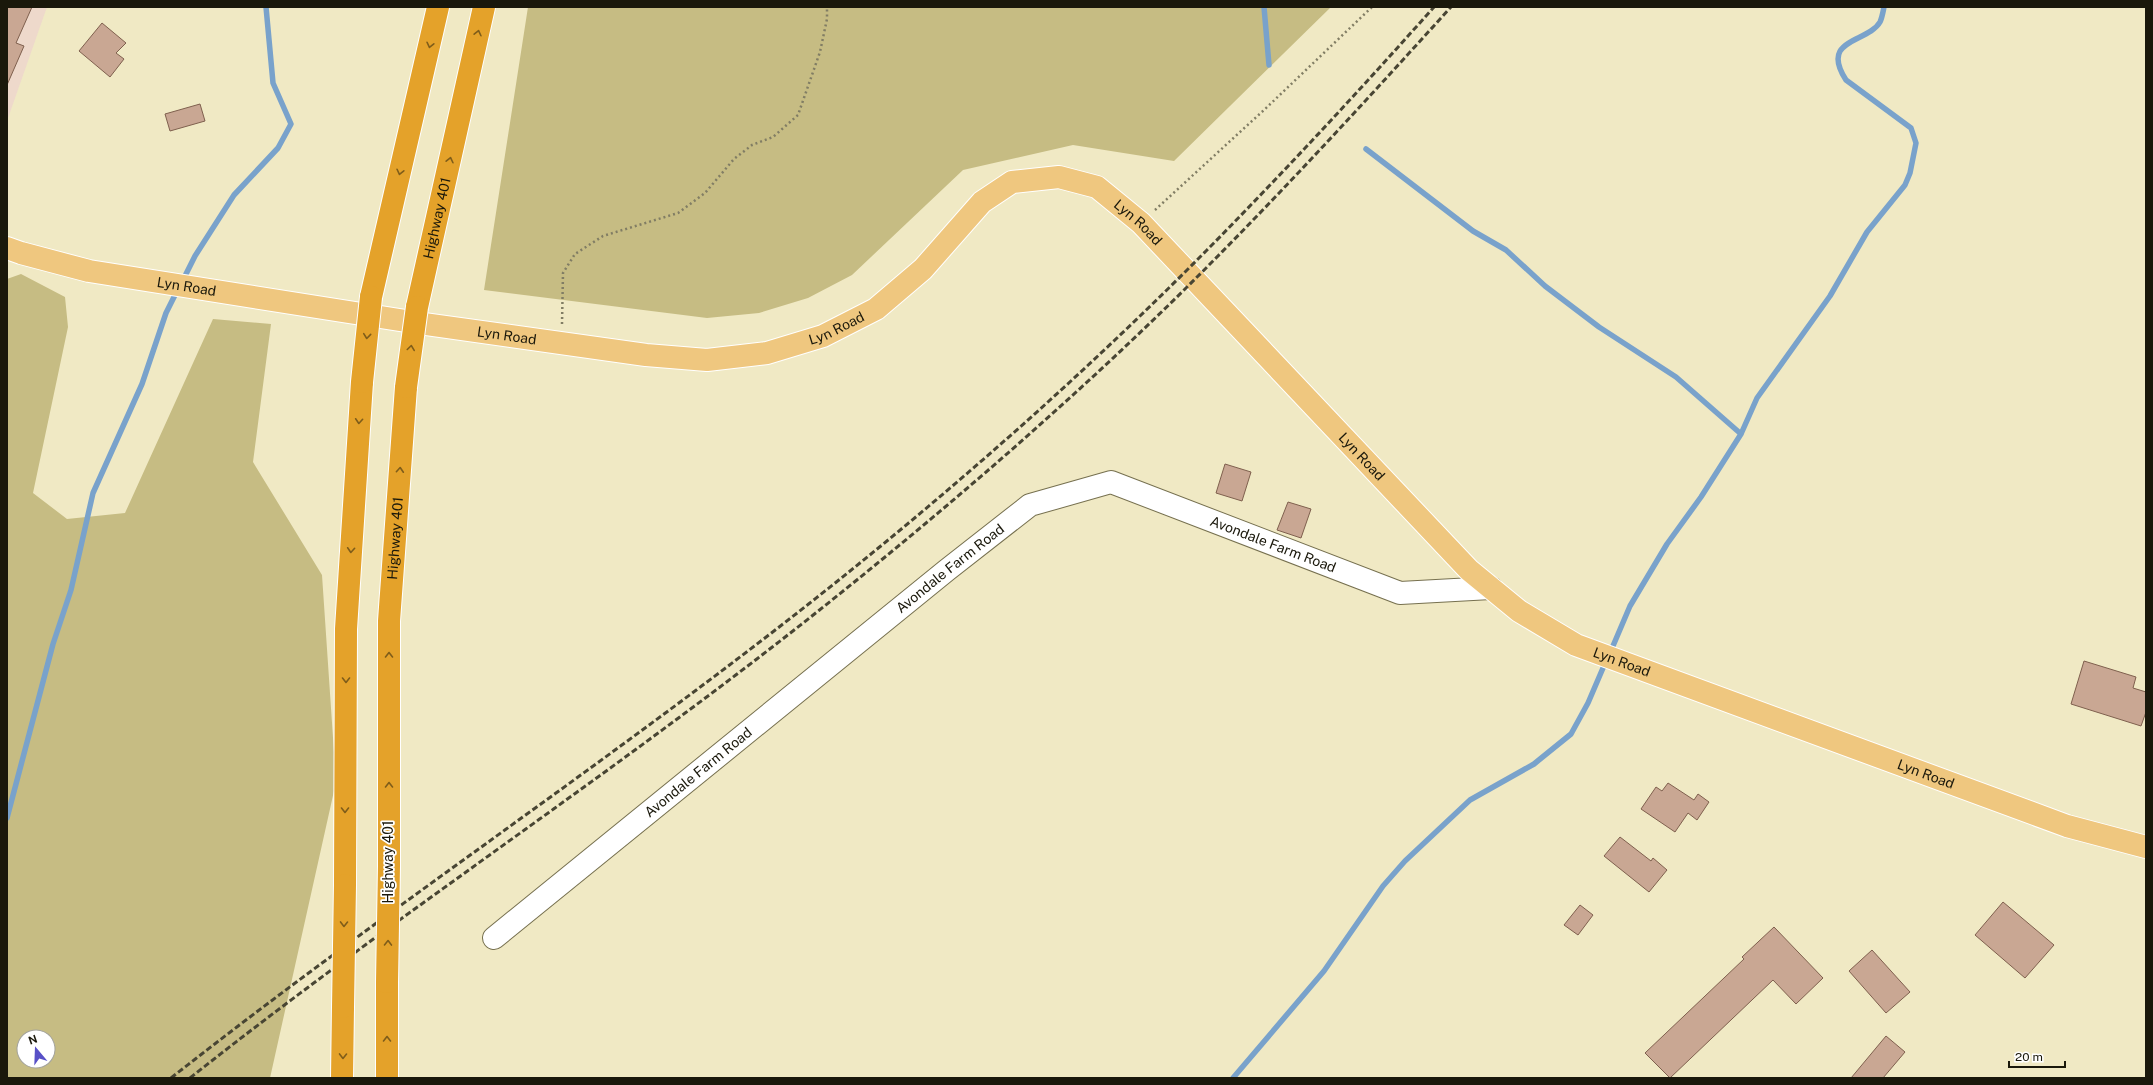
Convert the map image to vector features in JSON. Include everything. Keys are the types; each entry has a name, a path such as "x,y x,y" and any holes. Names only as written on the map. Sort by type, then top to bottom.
{"highway":[{"path":"342,1078 345,885 346,629 362,382 371,297 438,7"},
{"name":"Highway 401","path":"387,1078 389,621 406,387 417,307 484,7"}],"main road":[{"name":"Lyn Road","path":"7,248 20,253 89,271 425,324 646,355 707,360 767,353 823,336 876,309 923,269 982,202 1012,182 1059,177 1097,187 1141,223 1469,570 1520,611 1576,645 2067,826 2146,847"}],"street":[{"name":"Avondale Farm Road","path":"494,938 941,575 1030,505 1111,482 1400,593 1491,588"}],"path":[{"path":"560,342 563,273 575,254 603,236 678,213 705,193 734,159 752,145 773,137 798,115 820,52 827,19 827,7"},
{"path":"1141,223 1264,110 1372,7"}],"shaded area":[{"path":"7,7 47,7 7,121"},
{"path":"528,7 1331,7 1174,161 1073,145 963,170 852,275 808,298 759,313 707,318 484,290"},
{"path":"21,274 65,297 68,327 33,493 67,519 125,513 213,319 271,324 253,462 322,575 336,782 270,1078 7,1078 7,279"}],"building":[{"path":"7,7 32,7 16,43 24,46 7,85"},
{"path":"102,23 126,43 116,53 124,59 110,77 79,51"},
{"path":"200,104 205,121 170,131 165,114"},
{"path":"1225,464 1251,472 1242,501 1216,493"},
{"path":"1288,502 1311,509 1301,538 1277,530"},
{"path":"2084,661 2136,677 2133,688 2146,692 2146,712 2141,726 2071,704"},
{"path":"1668,783 1694,800 1698,794 1709,802 1697,820 1688,813 1675,832 1641,809 1656,787 1662,791"},
{"path":"1620,837 1651,861 1653,858 1667,870 1649,892 1604,856"},
{"path":"2003,902 2054,945 2025,978 1975,935"},
{"path":"1580,905 1593,915 1578,935 1564,925"},
{"path":"1774,927 1823,978 1796,1004 1773,980 1670,1078 1645,1053 1744,959 1742,957"},
{"path":"1872,950 1910,992 1886,1013 1849,971"},
{"path":"1886,1036 1905,1052 1883,1078 1851,1078"}],"waterway":[{"path":"182,282 195,256 234,195 278,148 291,124 273,83 266,7"},
{"path":"1264,7 1269,65"},
{"path":"1610,653 1630,606 1667,544 1701,497 1741,434 1757,398 1830,296 1867,232 1905,185 1910,173 1916,143 1911,128 1846,80 1839,66 1838,56 1842,49 1848,43 1874,29 1880,22 1884,7"},
{"path":"1366,149 1473,231 1506,250 1545,286 1599,327 1676,377 1741,434"},
{"path":"7,818 53,644 71,590 93,493 142,384 166,313 178,289"},
{"path":"1233,1078 1324,971 1383,886 1405,861 1470,800 1534,764 1571,734 1588,703 1606,661"}],"railway":[{"path":"171,1078 332,956 740,657 870,555 970,471 1114,341 1206,251 1293,161 1434,7"},
{"path":"190,1078 349,957 593,781 753,662 832,600 967,489 1098,372 1182,292 1285,187 1451,7"}]}
